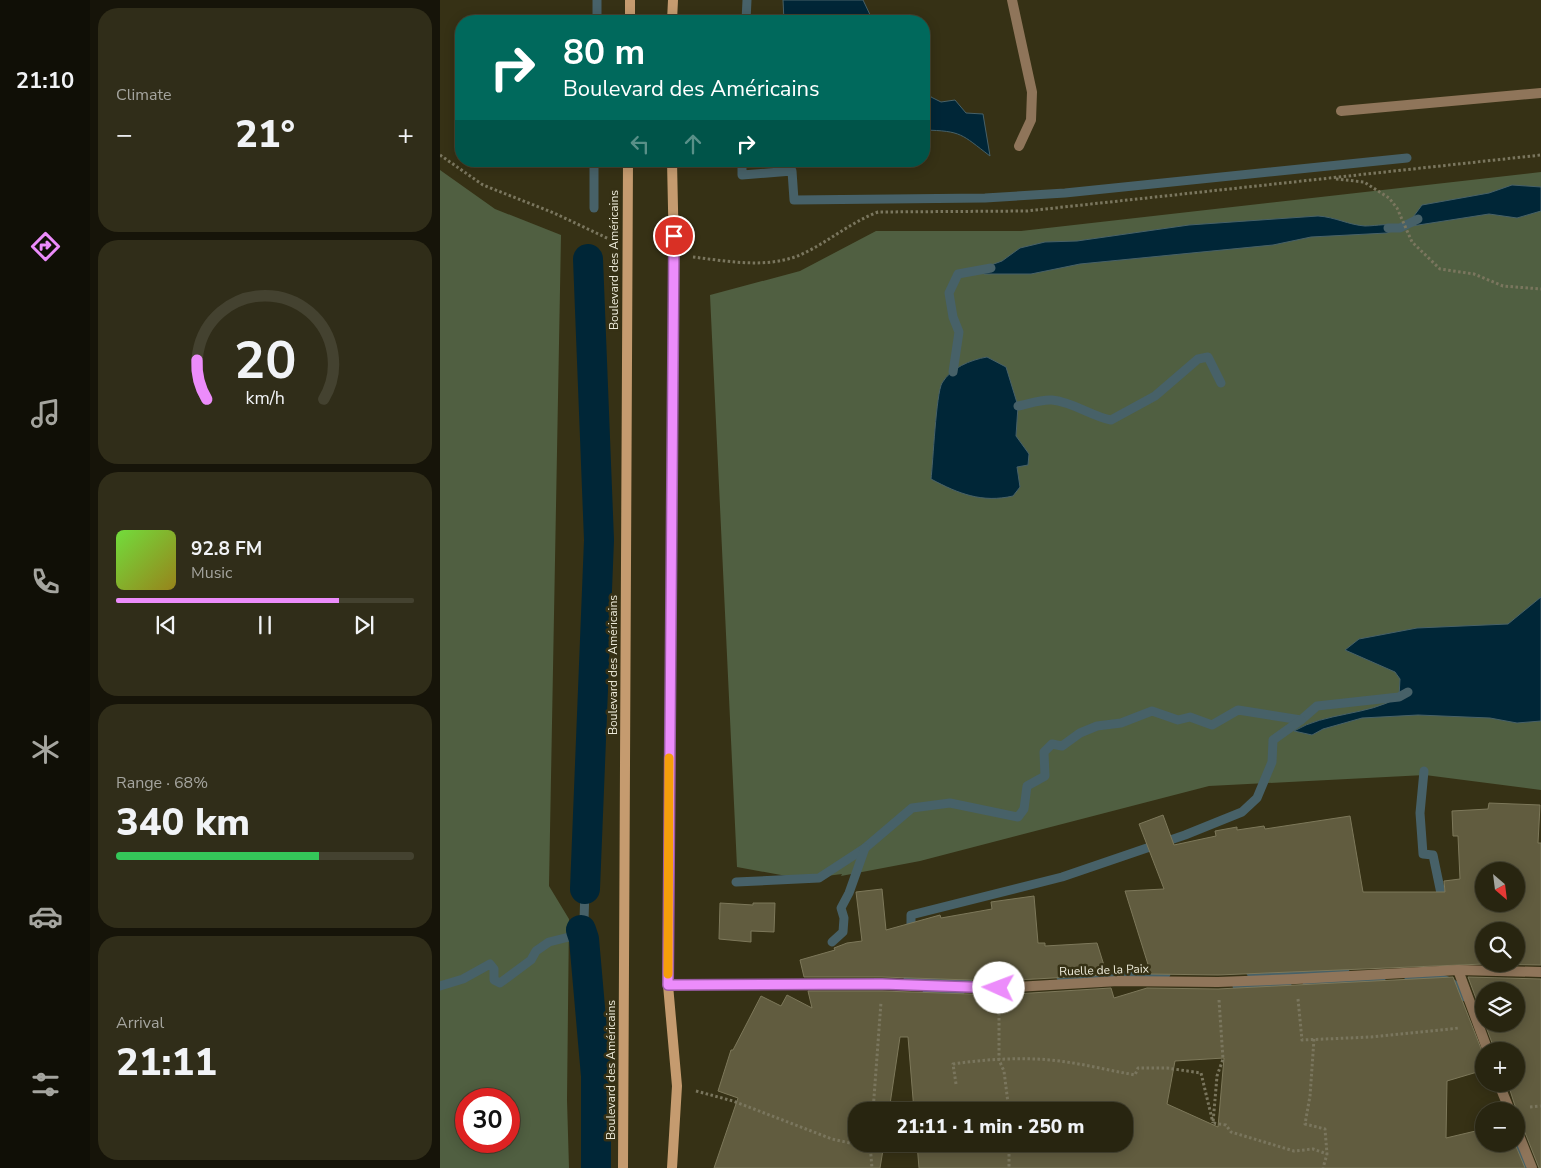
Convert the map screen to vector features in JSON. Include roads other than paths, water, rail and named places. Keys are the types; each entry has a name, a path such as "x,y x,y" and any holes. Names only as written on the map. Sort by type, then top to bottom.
{"main road":[{"path":"630,0 630,15"},
{"path":"672,0 672,15"},
{"name":"Boulevard des Américains","path":"623,1168 628,167"},
{"path":"672,167 674,255 668,985 677,1086 672,1168"}],"street":[{"path":"1012,0 1032,92 1031,120 1019,146"},
{"path":"1341,111 1541,93"},
{"path":"1458,970 1485,1042"},
{"name":"Ruelle de la Paix","path":"668,985 882,984 999,988 1118,981 1218,982 1296,979 1458,970 1541,972"},
{"path":"1525,1150 1532,1168"}],"water":[{"path":"783,0 863,0 870,15 784,15"},
{"path":"930,95 941,102 955,100 966,113 983,114 990,156 966,138 946,131 930,130"},
{"path":"1512,185 1541,187 1541,211 1517,218 1489,214 1412,226 1408,224 1422,205 1489,193"},
{"path":"1318,216 1365,226 1387,225 1400,228 1387,233 1311,237 1273,245 1080,264 1031,274 984,274 980,269 1002,261 1020,248 1045,242 1077,241 1189,225"},
{"path":"987,357 1006,367 1018,406 1016,436 1029,454 1028,465 1017,467 1020,487 1013,496 1002,498 971,496 931,479 936,414 942,383 956,369 974,360"},
{"path":"1541,597 1541,721 1517,723 1490,718 1418,715 1362,718 1323,729 1312,735 1294,731 1319,720 1374,708 1399,697 1400,679 1395,672 1345,650 1359,639 1417,628 1508,624"}],"waterway":[{"path":"597,0 597,15"},
{"path":"746,15 747,0"},
{"path":"742,167 742,175 792,171 794,200 985,198 1065,193 1407,158"},
{"path":"594,167 594,208"},
{"path":"1388,228 1400,228 1418,219"},
{"path":"585,889 599,540 588,259"},
{"path":"953,372 959,332 953,317 949,293 958,274 991,268"},
{"path":"1018,406 1039,401 1060,401 1111,420 1155,396 1198,359 1208,357 1221,383"},
{"path":"736,882 819,878 865,848 912,808 950,803 1018,817 1024,809 1027,786 1045,776 1044,752 1052,744 1062,746 1080,733 1097,726 1121,723 1152,711 1178,720 1190,717 1212,725 1238,710 1301,720 1317,706 1399,697 1408,692"},
{"path":"911,933 911,915 1062,877 1185,835 1242,812 1257,798 1272,762 1273,740 1301,720"},
{"path":"1424,771 1420,813 1423,854 1433,855 1443,903"},
{"path":"832,942 843,932 844,918 841,908 849,893 865,848"},
{"path":"440,986 463,979 490,964 494,969 494,980 500,983 531,960 536,951 549,942 577,935 581,930 584,920 585,889 593,885"},
{"path":"581,930 584,939 596,1076 596,1168"},
{"path":"910,966 908,980 968,979"},
{"path":"1251,973 1295,975 1345,969"},
{"path":"1061,977 1166,974"},
{"path":"1409,978 1426,977 1448,981 1460,990 1465,997"},
{"path":"1307,985 1381,979"},
{"path":"1237,986 1287,985"},
{"path":"927,990 961,990"},
{"path":"1520,1152 1526,1168"}]}
